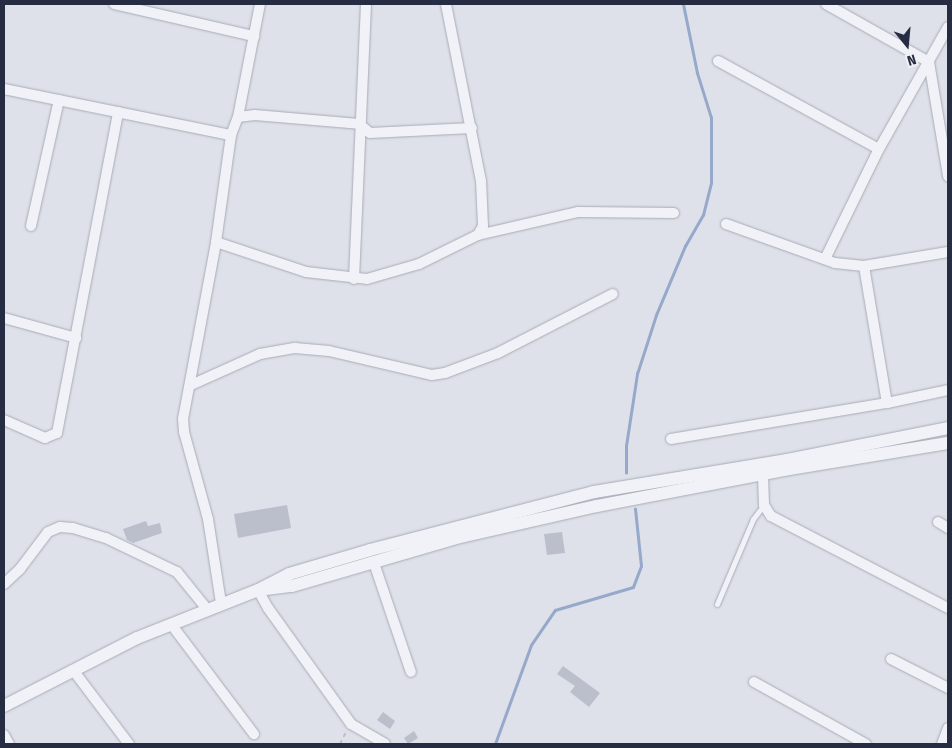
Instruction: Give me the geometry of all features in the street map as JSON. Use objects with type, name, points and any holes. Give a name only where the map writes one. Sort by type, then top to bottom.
[{"type":"street","points":[[114,4],[153,8],[254,36]]},
{"type":"street","points":[[221,603],[208,519],[184,432],[216,242],[231,135],[238,117],[260,4]]},
{"type":"street","points":[[354,279],[359,124],[366,4]]},
{"type":"street","points":[[446,4],[472,128],[483,207],[483,226],[478,235]]},
{"type":"street","points":[[826,4],[929,62]]},
{"type":"street","points":[[825,259],[879,149],[948,28]]},
{"type":"street","points":[[718,61],[879,149]]},
{"type":"street","points":[[929,62],[948,176]]},
{"type":"street","points":[[4,89],[231,135]]},
{"type":"street","points":[[31,226],[59,100]]},
{"type":"street","points":[[4,420],[45,438],[57,433],[118,112]]},
{"type":"street","points":[[238,117],[255,115],[359,124],[370,134],[472,128]]},
{"type":"street","points":[[216,242],[306,272],[367,279],[403,270],[478,235],[578,212],[674,213]]},
{"type":"street","points":[[726,224],[825,259],[864,266],[948,252]]},
{"type":"street","points":[[864,266],[887,403]]},
{"type":"street","points":[[191,385],[260,354],[295,348],[329,352],[432,375],[445,373],[498,353],[613,294]]},
{"type":"street","points":[[4,318],[76,338]]},
{"type":"street","points":[[670,439],[887,403],[948,390]]},
{"type":"street","points":[[4,706],[73,670],[170,624],[258,590],[289,574],[370,550],[594,492],[787,460],[948,428]]},
{"type":"street","points":[[258,590],[292,586],[460,537],[597,506],[948,443]]},
{"type":"street","points":[[763,476],[764,505],[771,516],[778,521],[948,608]]},
{"type":"street","points":[[938,522],[948,528]]},
{"type":"street","points":[[4,584],[20,569],[48,532],[60,527],[73,528],[106,538],[176,572],[207,609]]},
{"type":"street","points":[[374,563],[411,672]]},
{"type":"street","points":[[258,590],[268,608],[351,724],[385,744]]},
{"type":"street","points":[[170,624],[254,734]]},
{"type":"street","points":[[890,659],[948,688]]},
{"type":"street","points":[[73,670],[129,744]]},
{"type":"street","points":[[754,682],[866,744]]},
{"type":"street","points":[[942,744],[948,728]]},
{"type":"street","points":[[4,735],[9,744]]},
{"type":"lane","points":[[717,604],[753,519],[764,505]]},
{"type":"path","points":[[340,744],[351,724]]},
{"type":"building","points":[[287,505],[291,528],[238,538],[234,514]]},
{"type":"building","points":[[146,521],[148,526],[160,523],[162,533],[133,543],[127,540],[123,529]]},
{"type":"building","points":[[562,532],[565,553],[547,555],[544,534]]},
{"type":"building","points":[[563,666],[600,693],[589,707],[570,692],[575,686],[557,674]]},
{"type":"building","points":[[383,712],[395,721],[390,729],[377,720]]},
{"type":"building","points":[[414,731],[418,738],[408,744],[404,738]]},
{"type":"waterway","points":[[626,473],[626,446],[637,374],[656,315],[685,246],[703,215],[711,183],[711,118],[697,73],[683,4]]},
{"type":"waterway","points":[[495,744],[531,645],[555,610],[633,587],[641,566],[635,509]]}]
